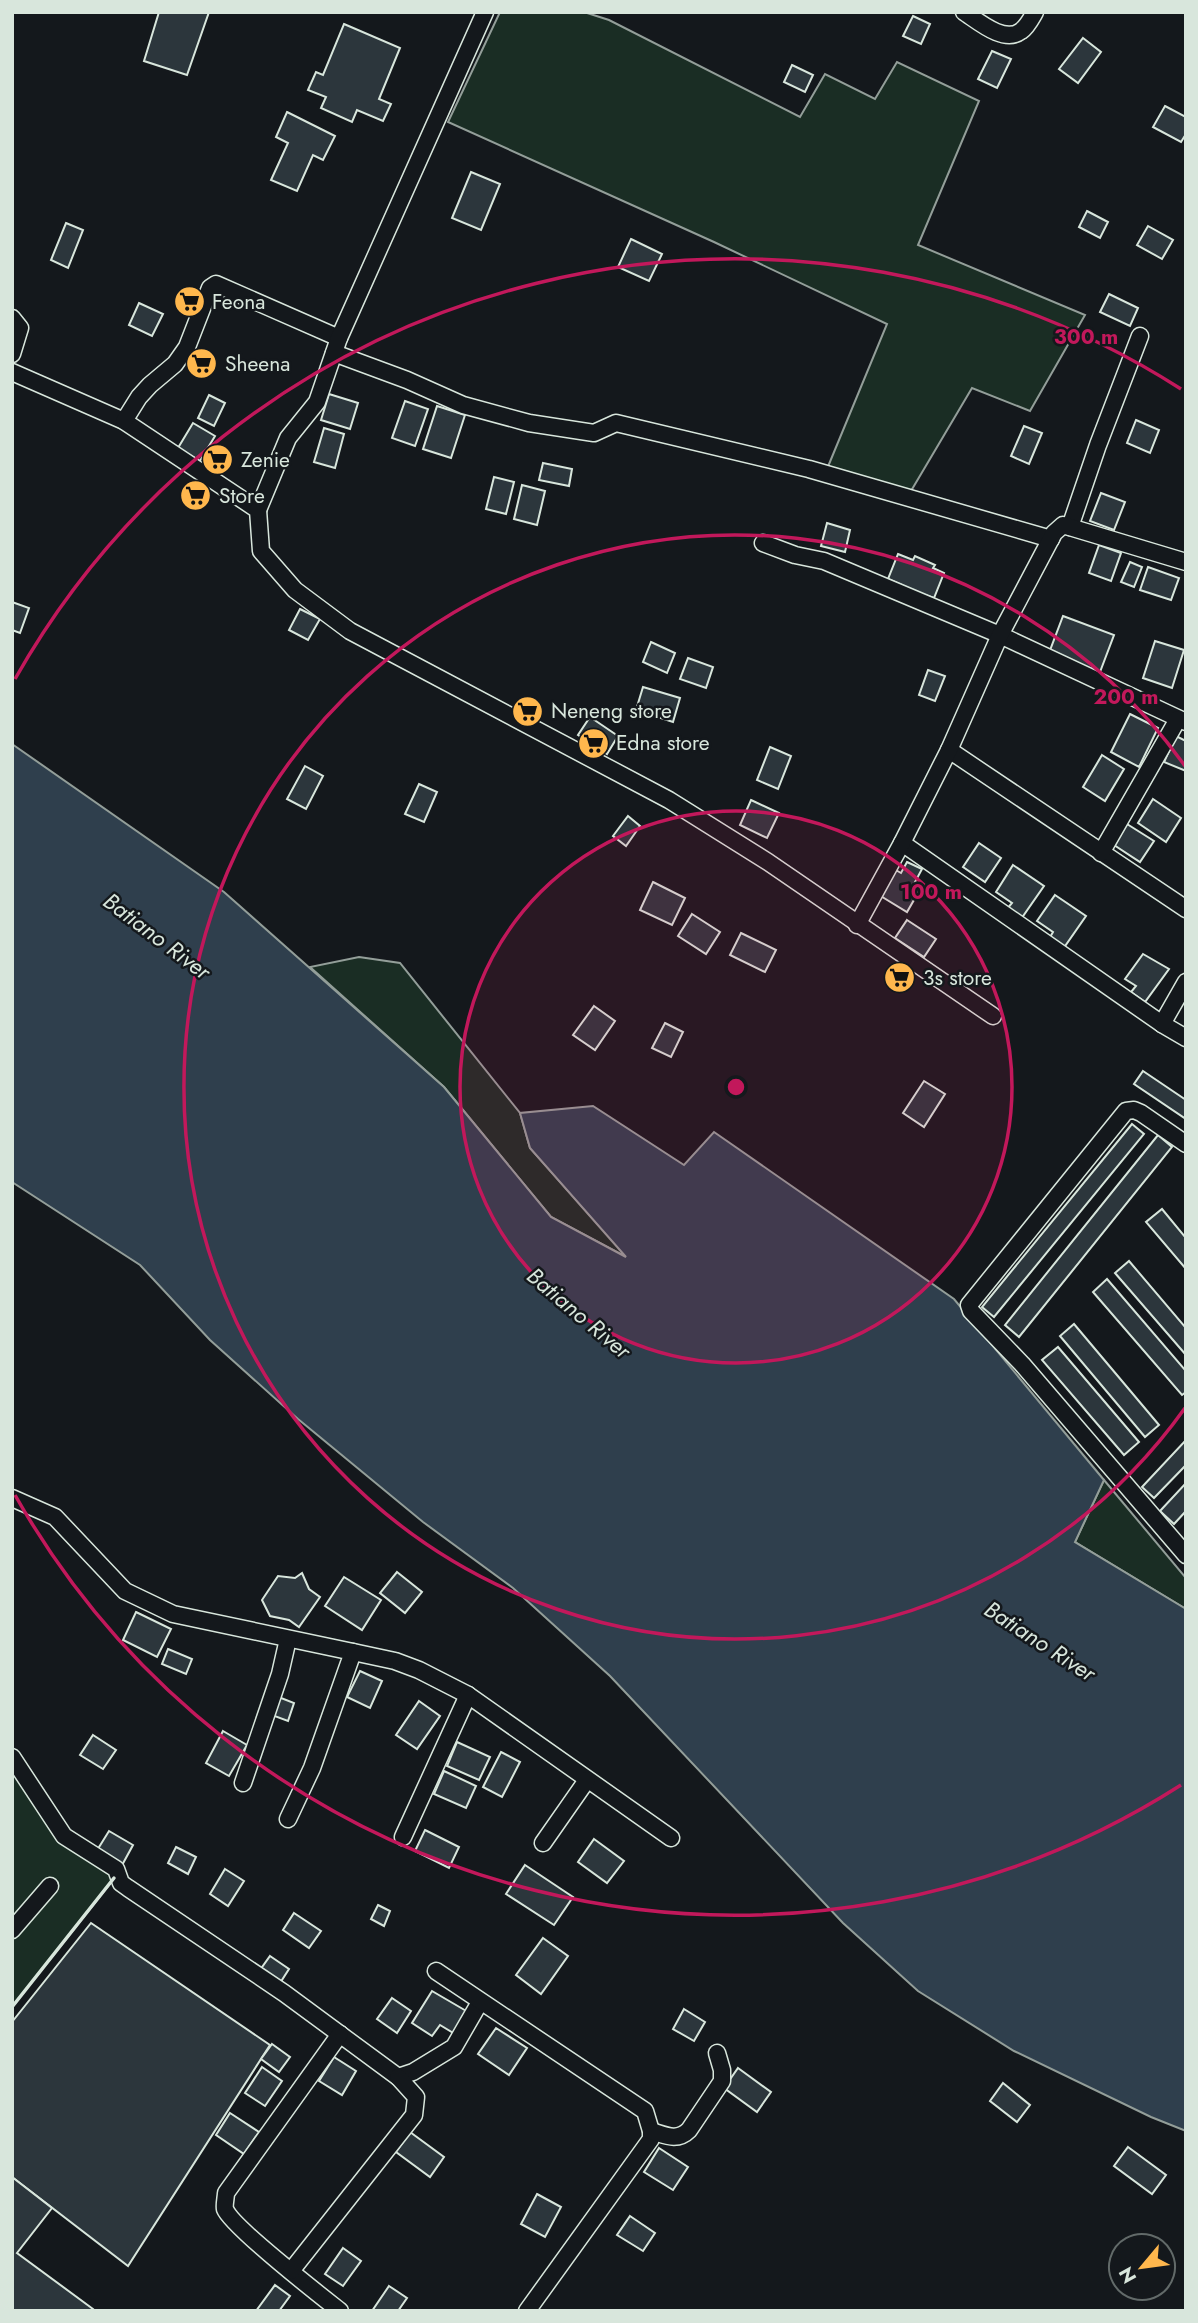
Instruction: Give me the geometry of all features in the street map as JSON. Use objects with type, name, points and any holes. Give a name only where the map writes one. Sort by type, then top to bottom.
[{"type":"street","points":[[485,12],[337,345],[317,402],[288,438],[258,510],[261,551],[295,590],[350,631],[669,800],[768,862],[993,1016]]},
{"type":"street","points":[[964,12],[1000,34],[1015,35],[1024,30],[1035,12]]},
{"type":"street","points":[[124,421],[139,397],[175,364],[187,347],[210,288],[216,284],[407,380],[463,405],[503,416],[594,433],[615,423],[809,469],[1051,539]]},
{"type":"street","points":[[12,318],[20,328],[12,354]]},
{"type":"street","points":[[1070,527],[1140,336]]},
{"type":"street","points":[[12,372],[124,421],[258,510]]},
{"type":"street","points":[[857,925],[949,750],[1000,635],[1051,539],[1063,525],[1186,562]]},
{"type":"street","points":[[763,543],[795,555],[824,561],[1000,635],[1182,721],[1101,853]]},
{"type":"street","points":[[949,750],[1186,909]]},
{"type":"street","points":[[902,843],[1161,1024],[1186,1038]]},
{"type":"street","points":[[1161,1024],[1186,982]]},
{"type":"street","points":[[1186,1144],[1141,1113],[1126,1111],[970,1305],[971,1311],[1022,1364],[1186,1555]]},
{"type":"street","points":[[12,1498],[55,1517],[125,1591],[173,1614],[395,1661],[468,1695],[671,1838]]},
{"type":"street","points":[[243,1783],[280,1674],[288,1639]]},
{"type":"street","points":[[289,1819],[312,1768],[353,1652]]},
{"type":"street","points":[[403,1837],[468,1695]]},
{"type":"street","points":[[12,1757],[64,1836],[117,1869],[121,1883],[340,2034],[398,2077],[415,2096],[414,2115],[291,2272]]},
{"type":"street","points":[[543,1843],[587,1780]]},
{"type":"street","points":[[13,1929],[50,1886]]},
{"type":"street","points":[[436,1971],[645,2111],[651,2131],[651,2139],[527,2311]]},
{"type":"street","points":[[398,2077],[414,2072],[454,2048],[480,2002]]},
{"type":"street","points":[[340,2034],[226,2193],[225,2210],[291,2272],[340,2311]]},
{"type":"street","points":[[651,2131],[676,2138],[689,2130],[722,2081],[717,2053]]},
{"type":"green space","points":[[500,12],[584,12],[609,20],[800,117],[825,74],[875,99],[897,62],[979,101],[918,245],[1085,315],[1030,411],[972,388],[908,496],[827,469],[887,324],[714,242],[448,122]]},
{"type":"green space","points":[[359,957],[400,963],[520,1113],[530,1148],[628,1258],[551,1217],[444,1087],[310,967]]},
{"type":"green space","points":[[1104,1480],[1186,1578],[1186,1609],[1075,1542]]},
{"type":"green space","points":[[12,1763],[59,1838],[117,1875],[12,2007]]},
{"type":"water","name":"Batiano River","points":[[12,744],[224,892],[444,1087],[551,1217],[626,1257],[530,1148],[520,1113],[593,1106],[684,1165],[714,1132],[954,1299],[1104,1480],[1075,1542],[1186,1609],[1186,2131],[1014,2051],[918,1991],[843,1923],[610,1676],[513,1588],[423,1522],[298,1419],[210,1340],[140,1265],[12,1182]]},
{"type":"building","points":[[159,12],[209,12],[187,75],[144,61]]},
{"type":"building","points":[[913,16],[930,24],[921,44],[903,36]]},
{"type":"building","points":[[344,24],[400,48],[379,99],[391,104],[383,121],[357,110],[352,122],[321,108],[326,97],[308,90],[316,72],[323,75]]},
{"type":"building","points":[[1083,38],[1101,52],[1078,83],[1059,69]]},
{"type":"building","points":[[992,51],[1011,59],[997,88],[978,79]]},
{"type":"building","points":[[792,65],[813,75],[805,92],[784,82]]},
{"type":"building","points":[[1165,106],[1186,117],[1186,134],[1181,142],[1153,127]]},
{"type":"building","points":[[287,112],[335,136],[323,160],[313,155],[297,191],[271,180],[288,143],[276,137]]},
{"type":"building","points":[[471,172],[500,184],[481,230],[452,218]]},
{"type":"building","points":[[1087,211],[1108,222],[1100,238],[1079,227]]},
{"type":"building","points":[[66,223],[83,230],[68,268],[51,260]]},
{"type":"building","points":[[1148,226],[1173,240],[1162,259],[1137,245]]},
{"type":"building","points":[[631,239],[662,254],[649,281],[618,267]]},
{"type":"building","points":[[1109,294],[1138,308],[1130,326],[1100,312]]},
{"type":"building","points":[[139,303],[163,314],[152,336],[129,325]]},
{"type":"building","points":[[329,394],[358,403],[350,429],[321,420]]},
{"type":"building","points":[[209,395],[225,403],[214,426],[198,418]]},
{"type":"building","points":[[405,401],[428,409],[415,446],[392,438]]},
{"type":"building","points":[[437,406],[465,415],[451,458],[423,449]]},
{"type":"building","points":[[1136,420],[1159,430],[1150,453],[1127,443]]},
{"type":"building","points":[[193,423],[215,436],[200,461],[178,448]]},
{"type":"building","points":[[1024,426],[1042,433],[1029,464],[1011,456]]},
{"type":"building","points":[[324,428],[344,434],[335,468],[314,462]]},
{"type":"building","points":[[543,463],[572,469],[569,486],[539,480]]},
{"type":"building","points":[[494,477],[514,482],[506,514],[486,509]]},
{"type":"building","points":[[522,485],[545,491],[537,525],[514,519]]},
{"type":"building","points":[[1101,493],[1125,502],[1114,530],[1090,521]]},
{"type":"building","points":[[827,523],[850,530],[845,552],[821,546]]},
{"type":"building","points":[[1099,545],[1121,553],[1111,581],[1089,573]]},
{"type":"building","points":[[898,554],[913,560],[915,556],[935,565],[933,568],[944,573],[934,598],[922,594],[920,599],[900,590],[902,585],[888,579]]},
{"type":"building","points":[[1130,562],[1142,567],[1134,587],[1121,582]]},
{"type":"building","points":[[1148,567],[1179,578],[1171,600],[1140,590]]},
{"type":"building","points":[[12,602],[29,608],[20,633],[12,630]]},
{"type":"building","points":[[300,609],[320,619],[308,640],[289,630]]},
{"type":"building","points":[[1063,616],[1114,635],[1100,672],[1049,653]]},
{"type":"building","points":[[1155,641],[1184,650],[1172,688],[1143,678]]},
{"type":"building","points":[[651,642],[675,653],[667,673],[643,662]]},
{"type":"building","points":[[688,658],[713,667],[706,688],[680,679]]},
{"type":"building","points":[[928,670],[945,676],[935,701],[919,695]]},
{"type":"building","points":[[643,687],[680,698],[673,722],[636,710]]},
{"type":"building","points":[[1130,714],[1158,728],[1139,767],[1111,752]]},
{"type":"building","points":[[590,717],[618,736],[607,754],[578,735]]},
{"type":"building","points":[[1176,736],[1186,741],[1186,771],[1164,762]]},
{"type":"building","points":[[770,747],[791,756],[778,789],[757,780]]},
{"type":"building","points":[[1102,755],[1124,769],[1105,801],[1083,787]]},
{"type":"building","points":[[305,766],[323,776],[306,809],[287,799]]},
{"type":"building","points":[[419,784],[437,792],[424,822],[405,814]]},
{"type":"building","points":[[1153,799],[1181,818],[1166,842],[1138,823]]},
{"type":"building","points":[[751,800],[779,813],[767,838],[740,825]]},
{"type":"building","points":[[628,816],[640,826],[626,846],[613,836]]},
{"type":"building","points":[[1127,824],[1154,841],[1140,862],[1114,845]]},
{"type":"building","points":[[979,843],[1001,858],[985,882],[963,867]]},
{"type":"building","points":[[907,862],[922,869],[915,882],[922,886],[907,912],[879,895],[894,869],[901,873]]},
{"type":"building","points":[[1013,865],[1044,886],[1021,919],[1007,909],[1012,903],[996,892]]},
{"type":"building","points":[[653,882],[685,898],[672,925],[640,910]]},
{"type":"building","points":[[1055,895],[1086,916],[1063,949],[1049,939],[1053,932],[1037,921]]},
{"type":"building","points":[[692,914],[720,932],[706,954],[678,936]]},
{"type":"building","points":[[907,920],[936,939],[924,957],[895,938]]},
{"type":"building","points":[[741,933],[776,950],[765,972],[730,955]]},
{"type":"building","points":[[1143,954],[1169,969],[1145,1002],[1131,992],[1136,986],[1125,979]]},
{"type":"building","points":[[594,1006],[615,1021],[595,1050],[573,1035]]},
{"type":"building","points":[[665,1023],[683,1032],[671,1057],[652,1048]]},
{"type":"building","points":[[1143,1071],[1186,1100],[1186,1119],[1134,1084]]},
{"type":"building","points":[[924,1081],[945,1094],[924,1127],[903,1113]]},
{"type":"building","points":[[1132,1124],[1144,1134],[994,1317],[982,1307]]},
{"type":"building","points":[[1158,1135],[1172,1147],[1019,1337],[1005,1325]]},
{"type":"building","points":[[1162,1209],[1186,1238],[1186,1269],[1146,1222]]},
{"type":"building","points":[[1129,1261],[1186,1328],[1186,1355],[1115,1273]]},
{"type":"building","points":[[1107,1279],[1186,1371],[1186,1392],[1182,1395],[1093,1292]]},
{"type":"building","points":[[1074,1324],[1159,1425],[1145,1437],[1060,1336]]},
{"type":"building","points":[[1058,1347],[1139,1442],[1124,1455],[1042,1360]]},
{"type":"building","points":[[1186,1440],[1186,1465],[1154,1498],[1142,1487]]},
{"type":"building","points":[[1186,1483],[1186,1511],[1174,1524],[1160,1511]]},
{"type":"building","points":[[397,1572],[422,1592],[405,1613],[380,1593]]},
{"type":"building","points":[[302,1573],[309,1589],[320,1597],[299,1627],[289,1620],[270,1616],[262,1600],[278,1576],[295,1578]]},
{"type":"building","points":[[344,1577],[381,1600],[362,1630],[325,1606]]},
{"type":"building","points":[[136,1612],[171,1629],[157,1657],[123,1640]]},
{"type":"building","points":[[168,1649],[192,1659],[186,1674],[162,1664]]},
{"type":"building","points":[[360,1671],[382,1681],[370,1708],[347,1697]]},
{"type":"building","points":[[276,1696],[294,1703],[288,1721],[269,1714]]},
{"type":"building","points":[[419,1701],[440,1716],[417,1749],[396,1735]]},
{"type":"building","points":[[223,1731],[247,1745],[229,1776],[206,1763]]},
{"type":"building","points":[[93,1735],[116,1750],[103,1769],[80,1755]]},
{"type":"building","points":[[457,1742],[490,1757],[479,1780],[447,1766]]},
{"type":"building","points":[[501,1752],[520,1762],[502,1797],[483,1787]]},
{"type":"building","points":[[444,1771],[476,1786],[466,1808],[434,1794]]},
{"type":"building","points":[[425,1830],[459,1847],[449,1868],[415,1851]]},
{"type":"building","points":[[109,1831],[133,1845],[121,1867],[96,1852]]},
{"type":"building","points":[[594,1839],[624,1861],[607,1883],[578,1862]]},
{"type":"building","points":[[176,1847],[196,1857],[188,1874],[168,1863]]},
{"type":"building","points":[[525,1865],[573,1897],[554,1925],[506,1894]]},
{"type":"building","points":[[225,1869],[244,1881],[228,1906],[210,1894]]},
{"type":"building","points":[[378,1905],[390,1911],[384,1926],[371,1919]]},
{"type":"building","points":[[294,1913],[321,1931],[309,1948],[283,1930]]},
{"type":"building","points":[[91,1923],[270,2045],[128,2266],[12,2177],[12,2022]]},
{"type":"building","points":[[543,1938],[568,1956],[541,1994],[516,1975]]},
{"type":"building","points":[[270,1956],[289,1969],[280,1983],[260,1970]]},
{"type":"building","points":[[432,1991],[468,2012],[455,2034],[440,2025],[432,2036],[412,2023]]},
{"type":"building","points":[[392,1998],[411,2011],[397,2033],[377,2019]]},
{"type":"building","points":[[684,2009],[705,2022],[694,2041],[673,2029]]},
{"type":"building","points":[[496,2028],[527,2048],[509,2075],[478,2054]]},
{"type":"building","points":[[272,2044],[290,2057],[279,2072],[261,2059]]},
{"type":"building","points":[[334,2057],[356,2071],[342,2095],[319,2081]]},
{"type":"building","points":[[262,2067],[282,2081],[265,2106],[245,2093]]},
{"type":"building","points":[[738,2068],[771,2092],[757,2112],[724,2088]]},
{"type":"building","points":[[1003,2083],[1030,2105],[1017,2122],[990,2101]]},
{"type":"building","points":[[230,2113],[259,2132],[244,2154],[216,2135]]},
{"type":"building","points":[[410,2132],[444,2157],[430,2177],[396,2152]]},
{"type":"building","points":[[1128,2147],[1166,2175],[1152,2194],[1114,2166]]},
{"type":"building","points":[[659,2148],[688,2167],[673,2190],[644,2172]]},
{"type":"building","points":[[12,2177],[52,2208],[17,2253],[93,2309],[92,2311],[12,2311]]},
{"type":"building","points":[[537,2194],[561,2207],[545,2237],[521,2224]]},
{"type":"building","points":[[630,2216],[655,2233],[643,2251],[617,2235]]},
{"type":"building","points":[[343,2248],[361,2261],[343,2286],[325,2274]]},
{"type":"building","points":[[275,2285],[290,2296],[279,2311],[256,2311]]},
{"type":"building","points":[[389,2286],[407,2298],[398,2311],[372,2311]]},
{"type":"wall","points":[[12,2007],[114,1878]]},
{"type":"place","name":"Feona","points":[[189,302]]},
{"type":"place","name":"Sheena","points":[[202,364]]},
{"type":"place","name":"Zenie","points":[[218,460]]},
{"type":"place","name":"Store","points":[[196,496]]},
{"type":"place","name":"Neneng store","points":[[528,711]]},
{"type":"place","name":"Edna store","points":[[593,743]]},
{"type":"place","name":"3s store","points":[[900,978]]}]
